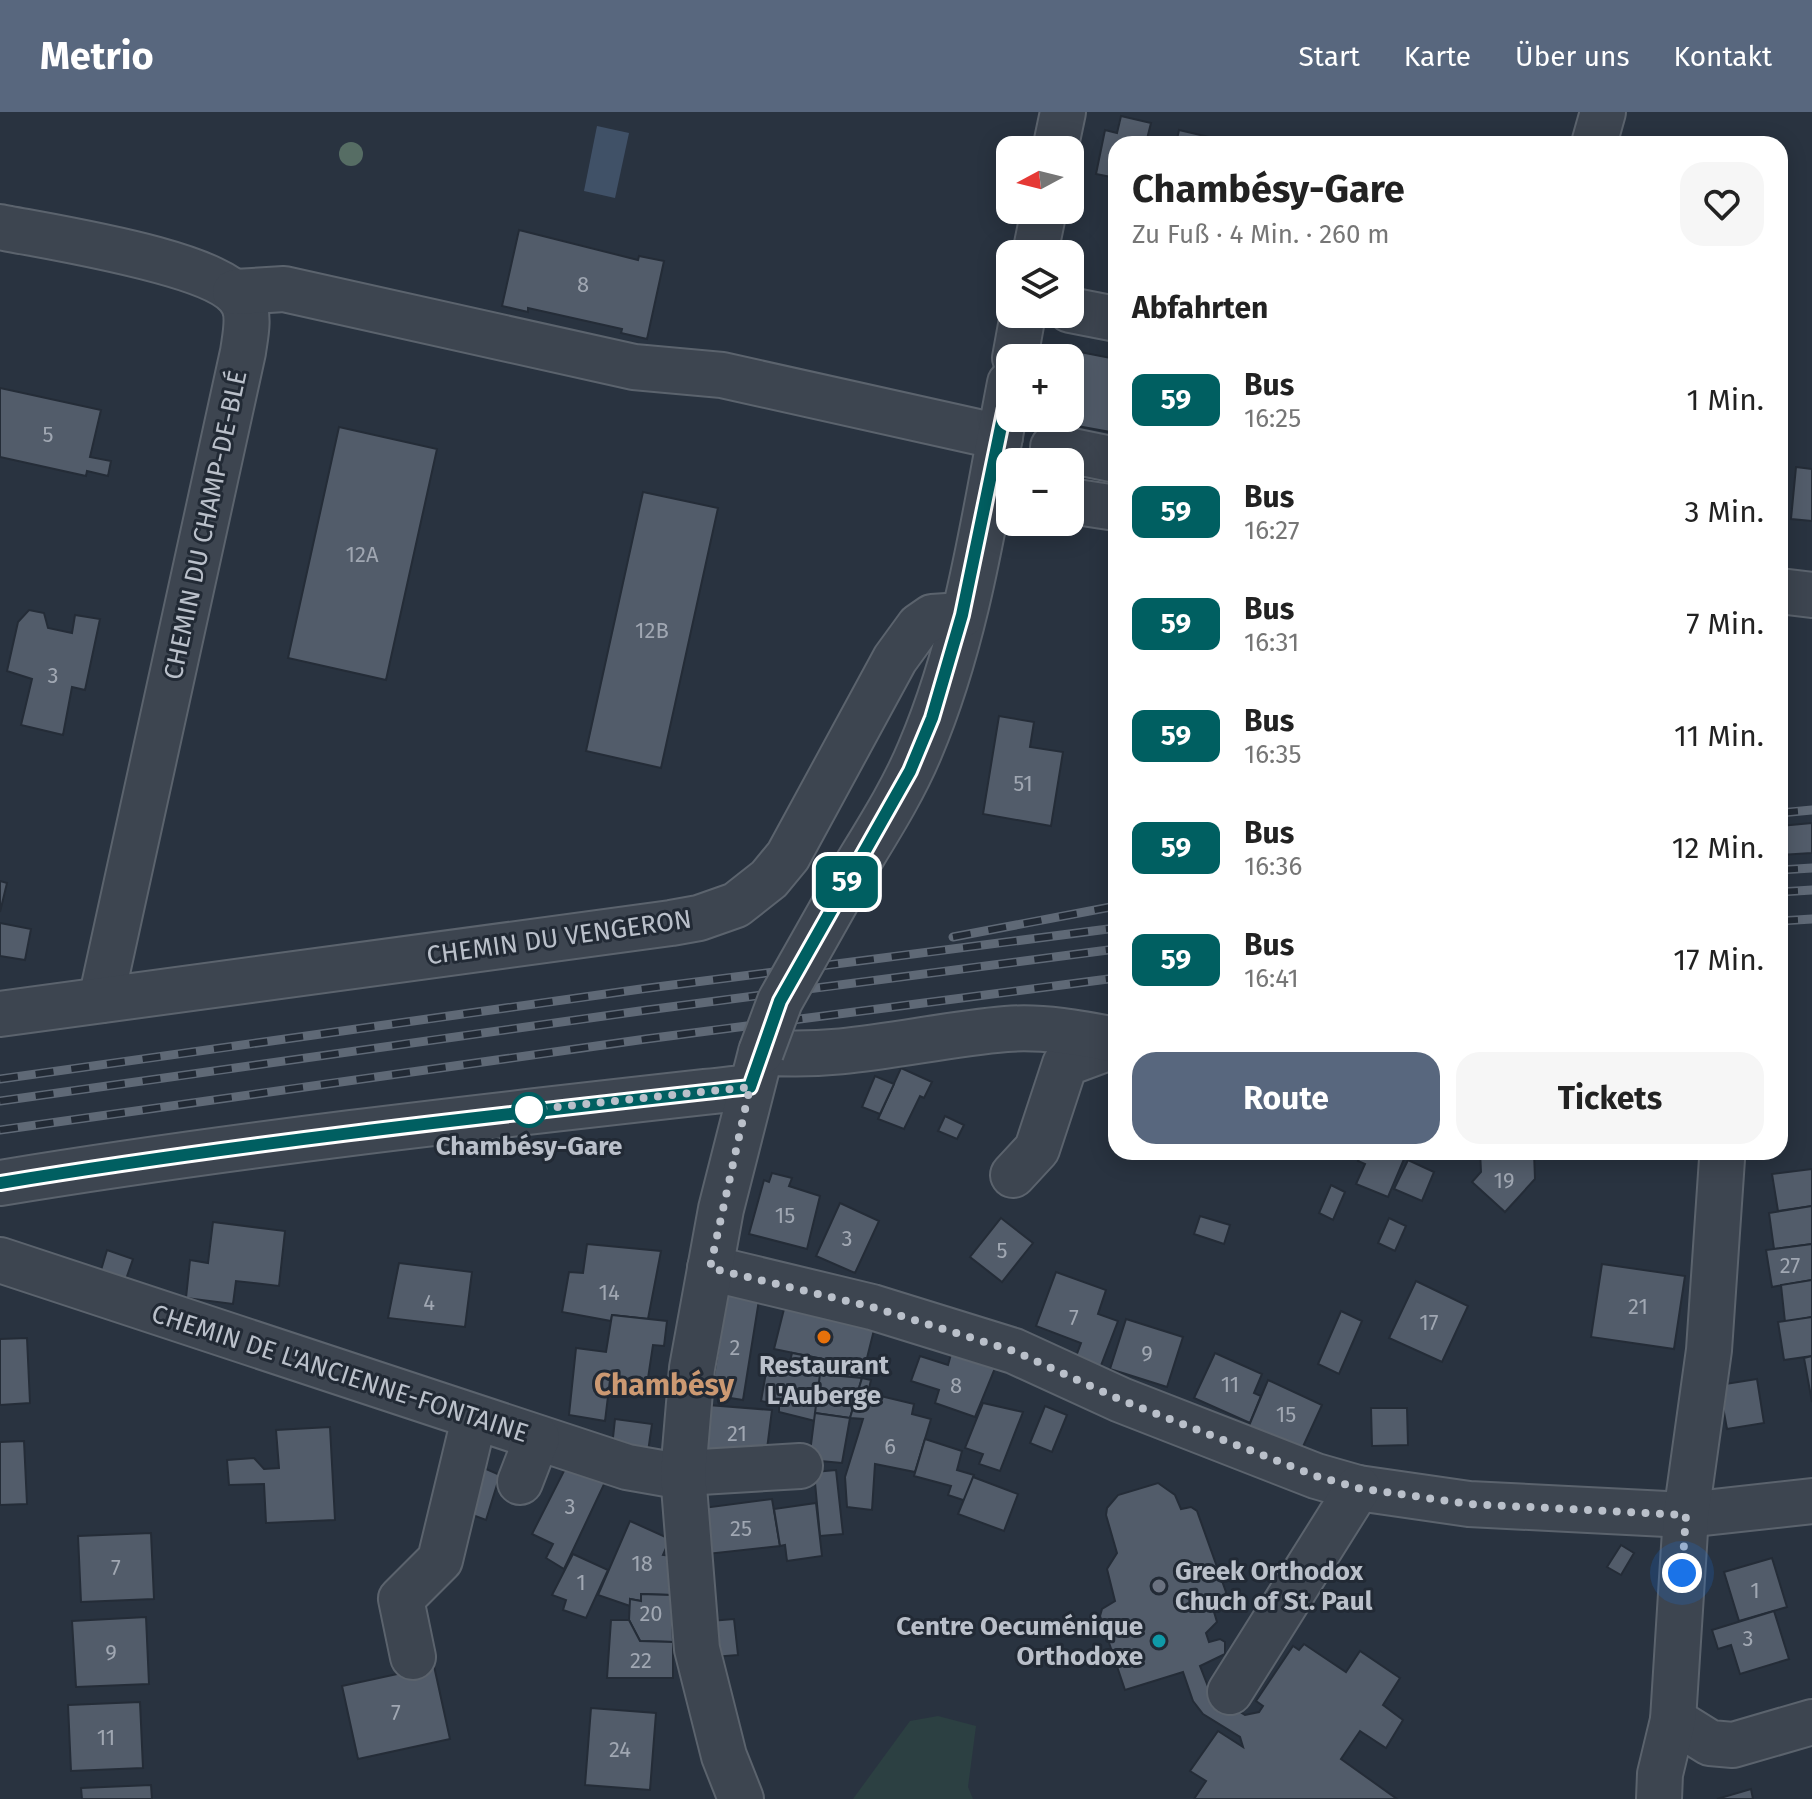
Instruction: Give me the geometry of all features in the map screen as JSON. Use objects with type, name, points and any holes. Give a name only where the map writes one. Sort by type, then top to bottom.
[{"type":"street","points":[[1058,136],[1063,112]]},
{"type":"street","points":[[1596,136],[1603,112]]},
{"type":"street","points":[[0,227],[181,266],[235,292],[284,289],[634,367],[722,375],[1000,437]]},
{"type":"street","name":"CHEMIN DU CHAMP-DE-BLÉ","points":[[101,1000],[243,352],[247,321],[244,305],[235,292]]},
{"type":"street","points":[[1084,313],[1108,317]]},
{"type":"street","points":[[1000,448],[1001,432]]},
{"type":"street","points":[[1053,447],[1108,458]]},
{"type":"street","points":[[741,1799],[724,1756],[697,1649],[683,1474],[692,1368],[710,1268],[756,1069],[780,1001],[920,750],[947,675],[996,501]]},
{"type":"street","points":[[1084,503],[1108,507]]},
{"type":"street","points":[[1788,592],[1812,595]]},
{"type":"street","name":"CHEMIN DU VENGERON","points":[[0,1014],[671,923],[736,905],[769,879],[788,856],[895,659],[919,626],[932,617],[962,615]]},
{"type":"street","points":[[0,1183],[160,1157],[470,1116],[756,1069],[820,1055],[1006,1029],[1083,1033],[1108,1041]]},
{"type":"street","points":[[1013,1175],[1037,1149],[1065,1064],[1108,1046]]},
{"type":"street","points":[[1659,1799],[1660,1774],[1673,1720],[1686,1515],[1709,1350],[1722,1160]]},
{"type":"street","name":"CHEMIN DE L'ANCIENNE-FONTAINE","points":[[0,1260],[627,1467],[683,1474],[800,1466]]},
{"type":"street","points":[[710,1268],[872,1307],[1014,1351],[1121,1400],[1316,1476],[1358,1488],[1469,1504],[1686,1515],[1812,1501]]},
{"type":"street","points":[[413,1657],[401,1599],[440,1560],[474,1419]]},
{"type":"street","points":[[520,1482],[537,1438]]},
{"type":"street","points":[[1230,1692],[1358,1488]]},
{"type":"street","points":[[1673,1720],[1710,1743],[1733,1745],[1812,1722]]},
{"type":"green space","points":[[938,1716],[976,1726],[968,1787],[973,1799],[853,1799],[910,1721]]},
{"type":"water","points":[[597,126],[629,133],[615,198],[584,191]]},
{"type":"building","points":[[1121,116],[1151,123],[1148,136],[1108,136],[1108,176],[1096,174],[1105,130],[1117,133]]},
{"type":"building","points":[[1179,130],[1205,136],[1178,136]]},
{"type":"building","points":[[519,230],[638,260],[639,256],[664,261],[647,339],[621,333],[622,329],[528,308],[528,312],[502,306]]},
{"type":"building","points":[[1084,353],[1108,357],[1108,432],[1084,427]]},
{"type":"building","points":[[0,388],[101,410],[90,457],[111,461],[108,476],[87,471],[86,476],[0,457]]},
{"type":"building","points":[[339,427],[437,449],[386,680],[288,658]]},
{"type":"building","points":[[1796,467],[1812,469],[1812,521],[1791,519]]},
{"type":"building","points":[[643,492],[718,508],[661,768],[586,751]]},
{"type":"building","points":[[29,610],[44,613],[48,628],[72,633],[75,615],[100,619],[85,690],[72,687],[63,735],[21,725],[32,679],[7,671],[18,622]]},
{"type":"building","points":[[999,716],[1034,722],[1030,747],[1063,752],[1051,826],[983,814]]},
{"type":"building","points":[[1812,823],[1812,853],[1788,854],[1788,825]]},
{"type":"building","points":[[0,881],[7,883],[0,912]]},
{"type":"building","points":[[0,923],[31,929],[25,960],[0,956]]},
{"type":"building","points":[[901,1068],[932,1082],[924,1098],[920,1096],[904,1129],[878,1119]]},
{"type":"building","points":[[875,1076],[894,1084],[880,1114],[862,1107]]},
{"type":"building","points":[[945,1116],[964,1125],[957,1139],[938,1131]]},
{"type":"building","points":[[1404,1160],[1388,1197],[1356,1184],[1365,1164],[1358,1161]]},
{"type":"building","points":[[1408,1160],[1434,1172],[1422,1201],[1394,1189]]},
{"type":"building","points":[[1480,1160],[1534,1160],[1535,1179],[1505,1212],[1472,1182],[1481,1172]]},
{"type":"building","points":[[1812,1169],[1812,1206],[1778,1211],[1772,1174]]},
{"type":"building","points":[[772,1173],[792,1178],[789,1186],[820,1196],[807,1249],[749,1234],[764,1180],[769,1182]]},
{"type":"building","points":[[1331,1185],[1345,1192],[1333,1220],[1319,1213]]},
{"type":"building","points":[[840,1203],[879,1221],[855,1273],[816,1256]]},
{"type":"building","points":[[1812,1206],[1812,1244],[1774,1249],[1769,1213]]},
{"type":"building","points":[[1200,1216],[1230,1225],[1224,1244],[1194,1234]]},
{"type":"building","points":[[1001,1218],[1033,1243],[1002,1282],[970,1257]]},
{"type":"building","points":[[1389,1218],[1406,1226],[1395,1251],[1378,1243]]},
{"type":"building","points":[[213,1222],[285,1231],[279,1286],[236,1281],[233,1304],[186,1298],[190,1260],[208,1263]]},
{"type":"building","points":[[587,1244],[661,1251],[648,1319],[612,1315],[611,1321],[562,1312],[569,1272],[583,1273]]},
{"type":"building","points":[[1812,1244],[1812,1280],[1772,1287],[1766,1250]]},
{"type":"building","points":[[107,1250],[133,1259],[124,1285],[99,1277]]},
{"type":"building","points":[[399,1263],[472,1272],[465,1327],[388,1318]]},
{"type":"building","points":[[1602,1264],[1685,1276],[1674,1349],[1591,1337]]},
{"type":"building","points":[[1056,1272],[1106,1290],[1098,1314],[1118,1321],[1100,1368],[1075,1359],[1081,1343],[1036,1326]]},
{"type":"building","points":[[1812,1280],[1812,1317],[1785,1322],[1781,1285]]},
{"type":"building","points":[[1416,1281],[1468,1306],[1442,1362],[1389,1338]]},
{"type":"building","points":[[727,1294],[759,1300],[743,1400],[711,1395]]},
{"type":"building","name":"Restaurant L'Auberge","points":[[785,1305],[875,1326],[862,1378],[820,1374],[823,1359],[774,1349]]},
{"type":"building","points":[[1341,1311],[1362,1321],[1339,1374],[1318,1364]]},
{"type":"building","points":[[612,1315],[667,1321],[664,1346],[653,1345],[647,1385],[610,1380],[605,1421],[569,1415],[576,1348],[606,1352]]},
{"type":"building","points":[[1812,1317],[1812,1356],[1784,1360],[1778,1322]]},
{"type":"building","points":[[1126,1319],[1183,1337],[1167,1387],[1110,1369]]},
{"type":"building","points":[[27,1338],[30,1403],[0,1405],[0,1339]]},
{"type":"building","points":[[953,1347],[998,1361],[975,1417],[935,1403],[939,1390],[911,1381],[920,1356],[948,1365]]},
{"type":"building","points":[[792,1353],[823,1359],[815,1421],[779,1412],[779,1404],[761,1401],[768,1361],[789,1365]]},
{"type":"building","points":[[1215,1353],[1262,1374],[1254,1393],[1261,1396],[1250,1423],[1194,1398]]},
{"type":"building","points":[[1812,1356],[1812,1402],[1804,1358]]},
{"type":"building","points":[[820,1374],[862,1378],[850,1418],[815,1413]]},
{"type":"building","points":[[862,1378],[871,1380],[868,1393],[914,1404],[912,1414],[931,1419],[915,1472],[875,1464],[872,1510],[847,1507],[845,1477],[863,1419],[850,1418]]},
{"type":"building","points":[[1757,1379],[1764,1423],[1727,1429],[1719,1385]]},
{"type":"building","points":[[1268,1380],[1322,1405],[1301,1451],[1248,1428]]},
{"type":"building","points":[[983,1403],[1023,1412],[1000,1471],[979,1464],[983,1454],[965,1448]]},
{"type":"building","points":[[708,1405],[772,1410],[766,1457],[701,1460]]},
{"type":"building","points":[[1045,1406],[1067,1415],[1052,1452],[1030,1443]]},
{"type":"building","points":[[1371,1408],[1407,1408],[1408,1445],[1372,1446]]},
{"type":"building","points":[[815,1413],[850,1418],[842,1463],[809,1460]]},
{"type":"building","points":[[615,1419],[652,1424],[648,1452],[612,1447]]},
{"type":"building","points":[[330,1427],[335,1520],[266,1523],[264,1484],[229,1485],[227,1460],[254,1458],[264,1469],[279,1468],[276,1430]]},
{"type":"building","points":[[925,1439],[962,1451],[957,1470],[974,1475],[966,1501],[948,1495],[951,1486],[914,1476]]},
{"type":"building","points":[[24,1441],[27,1504],[0,1505],[0,1442]]},
{"type":"building","points":[[569,1461],[607,1478],[564,1569],[546,1558],[553,1544],[532,1534]]},
{"type":"building","points":[[477,1465],[500,1475],[486,1520],[467,1513]]},
{"type":"building","points":[[836,1470],[843,1534],[820,1536],[814,1472]]},
{"type":"building","points":[[973,1477],[1018,1494],[1004,1531],[958,1514]]},
{"type":"building","name":"Centre Oecuménique Orthodoxe","points":[[1158,1483],[1175,1495],[1181,1509],[1191,1507],[1197,1511],[1226,1592],[1221,1607],[1214,1612],[1217,1622],[1206,1633],[1209,1642],[1220,1639],[1225,1642],[1225,1654],[1200,1666],[1211,1694],[1245,1715],[1259,1712],[1263,1706],[1256,1701],[1293,1646],[1299,1650],[1304,1644],[1346,1672],[1360,1651],[1400,1678],[1383,1705],[1403,1720],[1386,1748],[1360,1731],[1341,1759],[1397,1799],[1194,1799],[1206,1781],[1190,1771],[1218,1731],[1243,1747],[1240,1737],[1203,1714],[1193,1701],[1183,1672],[1125,1690],[1100,1616],[1102,1609],[1115,1601],[1107,1569],[1117,1553],[1106,1515],[1107,1508],[1118,1495]]},
{"type":"building","points":[[772,1499],[780,1546],[707,1554],[703,1508]]},
{"type":"building","points":[[816,1503],[822,1556],[787,1561],[785,1545],[780,1546],[774,1509]]},
{"type":"building","points":[[630,1521],[670,1539],[663,1555],[673,1556],[671,1595],[641,1594],[641,1601],[630,1599],[630,1606],[598,1595]]},
{"type":"building","points":[[151,1533],[154,1599],[81,1602],[78,1536]]},
{"type":"building","points":[[1621,1545],[1634,1553],[1621,1575],[1607,1567]]},
{"type":"building","points":[[573,1554],[608,1570],[586,1618],[563,1610],[566,1600],[552,1595]]},
{"type":"building","points":[[1772,1558],[1787,1607],[1739,1621],[1724,1572]]},
{"type":"building","points":[[641,1594],[671,1595],[673,1642],[640,1641],[629,1620],[630,1599],[641,1601]]},
{"type":"building","points":[[1774,1611],[1789,1659],[1740,1674],[1731,1645],[1718,1649],[1712,1630]]},
{"type":"building","points":[[146,1617],[149,1684],[76,1687],[72,1621]]},
{"type":"building","points":[[734,1619],[738,1655],[713,1657],[710,1621]]},
{"type":"building","points":[[611,1620],[629,1620],[640,1641],[673,1642],[673,1678],[607,1678]]},
{"type":"building","points":[[434,1666],[450,1739],[358,1759],[342,1686]]},
{"type":"building","points":[[140,1702],[143,1768],[71,1771],[68,1705]]},
{"type":"building","points":[[591,1708],[656,1713],[650,1790],[585,1785]]},
{"type":"building","points":[[151,1785],[152,1799],[82,1799],[81,1788]]},
{"type":"building","points":[[1751,1789],[1753,1799],[1717,1799]]},
{"type":"railway","points":[[1788,812],[1812,810]]},
{"type":"railway","points":[[1788,870],[1812,868]]},
{"type":"railway","points":[[1788,892],[1812,890]]},
{"type":"railway","points":[[953,937],[1108,908]]},
{"type":"railway","points":[[1788,920],[1812,919]]},
{"type":"railway","points":[[0,1079],[641,989],[1108,929]]},
{"type":"railway","points":[[0,1101],[647,1010],[1108,950]]},
{"type":"railway","points":[[0,1130],[646,1039],[1108,979]]},
{"type":"bus line","name":"59","points":[[0,1183],[160,1157],[486,1114],[750,1087],[780,1001],[920,750],[947,675],[1001,432]]},
{"type":"place","name":"Chambésy-Gare","points":[[529,1110]]},
{"type":"place","name":"Restaurant L'Auberge","points":[[824,1337]]},
{"type":"place","name":"Greek Orthodox Chuch of St. Paul","points":[[1159,1586]]},
{"type":"place","name":"Centre Oecuménique Orthodoxe","points":[[1159,1641]]},
{"type":"district","name":"Chambésy","points":[[664,1385]]},
{"type":"route","points":[[529,1110],[750,1087],[710,1268],[872,1307],[1014,1351],[1121,1400],[1316,1476],[1358,1488],[1469,1504],[1686,1515],[1682,1573]]}]
